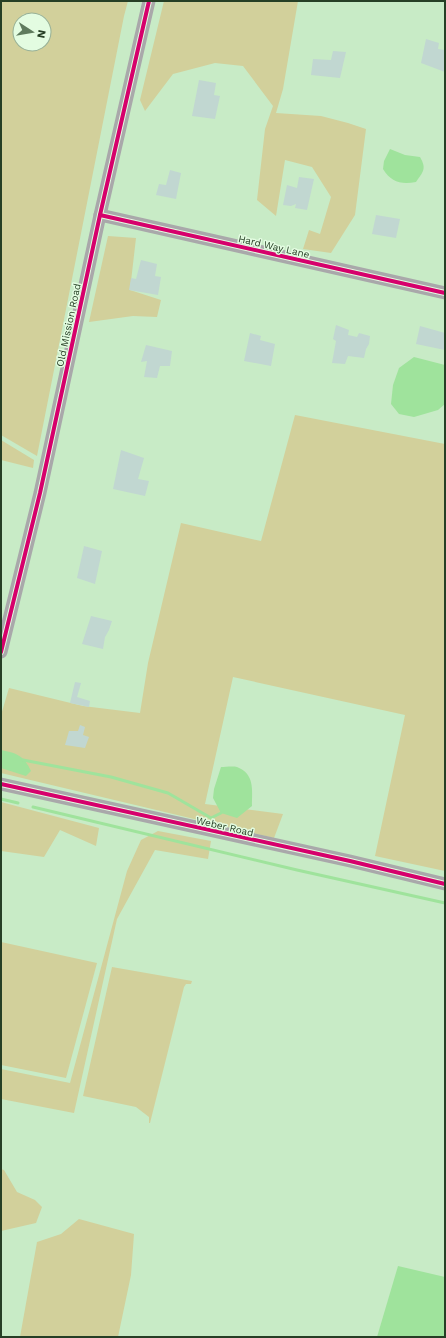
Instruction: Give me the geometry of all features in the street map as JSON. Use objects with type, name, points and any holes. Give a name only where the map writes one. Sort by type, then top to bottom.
[{"type":"street","name":"Old Mission Road","points":[[1,652],[40,493],[100,215],[149,1]]},
{"type":"street","name":"Hard Way Lane","points":[[100,215],[445,293]]},
{"type":"street","name":"Weber Road","points":[[1,784],[350,861],[445,884]]},
{"type":"shaded area","points":[[1,1],[128,1],[124,16],[37,456],[1,435]]},
{"type":"shaded area","points":[[164,1],[298,1],[283,89],[276,113],[321,116],[366,129],[355,215],[331,253],[303,249],[309,230],[320,234],[331,197],[312,167],[285,160],[276,216],[257,200],[265,129],[273,106],[243,66],[215,63],[173,74],[145,111],[140,100]]},
{"type":"shaded area","points":[[390,149],[405,155],[420,157],[424,168],[421,176],[416,182],[401,183],[389,177],[383,169],[384,161]]},
{"type":"shaded area","points":[[108,236],[136,238],[130,290],[161,300],[157,317],[133,316],[89,322]]},
{"type":"shaded area","points":[[414,357],[445,365],[445,404],[438,410],[414,417],[399,414],[391,404],[393,385],[399,368]]},
{"type":"shaded area","points":[[295,415],[445,444],[445,871],[375,856],[405,715],[233,677],[205,804],[283,814],[274,838],[1,773],[1,715],[9,688],[83,706],[140,713],[148,663],[181,523],[261,541]]},
{"type":"shaded area","points":[[1,440],[34,460],[33,468],[1,460]]},
{"type":"shaded area","points":[[1,750],[11,752],[19,756],[26,762],[31,771],[26,776],[1,768]]},
{"type":"shaded area","points":[[221,767],[237,767],[243,770],[250,778],[252,806],[237,818],[221,813],[213,798],[214,789]]},
{"type":"shaded area","points":[[1,802],[99,828],[96,846],[60,830],[44,857],[1,851]]},
{"type":"shaded area","points":[[158,831],[211,841],[208,859],[155,850],[117,919],[74,1113],[1,1099],[1,1069],[70,1083],[127,871],[141,840]]},
{"type":"shaded area","points":[[1,942],[97,963],[66,1078],[1,1065]]},
{"type":"shaded area","points":[[112,967],[192,981],[191,984],[186,984],[184,987],[150,1123],[149,1117],[136,1107],[83,1096]]},
{"type":"shaded area","points":[[1,1169],[4,1170],[17,1192],[35,1200],[42,1207],[36,1223],[1,1231]]},
{"type":"shaded area","points":[[79,1219],[134,1234],[131,1275],[118,1337],[20,1337],[37,1242],[61,1234]]},
{"type":"shaded area","points":[[398,1266],[445,1277],[445,1337],[377,1337]]},
{"type":"building","points":[[426,39],[439,43],[438,49],[445,50],[445,72],[421,63]]},
{"type":"building","points":[[333,51],[346,52],[340,78],[311,75],[313,59],[331,60]]},
{"type":"building","points":[[199,80],[216,83],[214,95],[220,96],[215,119],[192,116]]},
{"type":"building","points":[[170,170],[181,173],[176,199],[156,195],[159,184],[166,185]]},
{"type":"building","points":[[299,177],[314,179],[307,210],[295,208],[296,204],[291,206],[283,205],[287,185],[297,188]]},
{"type":"building","points":[[376,215],[400,219],[396,238],[372,234]]},
{"type":"building","points":[[141,260],[157,264],[155,276],[161,277],[158,295],[129,290],[131,278],[136,279]]},
{"type":"building","points":[[336,325],[349,330],[348,335],[357,337],[359,333],[370,336],[364,358],[348,356],[345,364],[332,363],[336,341],[333,339]]},
{"type":"building","points":[[420,326],[445,333],[445,350],[416,344]]},
{"type":"building","points":[[250,333],[261,336],[260,340],[275,344],[271,366],[244,361]]},
{"type":"building","points":[[146,345],[172,351],[170,366],[160,366],[157,378],[144,377],[147,361],[141,362]]},
{"type":"building","points":[[121,450],[144,458],[138,479],[149,481],[145,496],[113,489]]},
{"type":"building","points":[[84,546],[102,551],[95,584],[77,578]]},
{"type":"building","points":[[91,616],[112,621],[105,637],[103,649],[82,644]]},
{"type":"building","points":[[75,682],[81,683],[77,697],[90,701],[89,707],[70,703]]},
{"type":"building","points":[[80,725],[85,727],[83,735],[89,737],[85,748],[65,745],[69,731],[78,731]]},
{"type":"waterway","points":[[23,760],[111,777],[168,793],[211,818],[221,813]]},
{"type":"waterway","points":[[1,799],[18,803]]},
{"type":"waterway","points":[[33,807],[297,870],[445,903]]},
{"type":"cycle path","points":[[1,652],[40,493],[100,215],[149,1]]},
{"type":"cycle path","points":[[100,215],[445,293]]},
{"type":"cycle path","points":[[1,784],[350,861],[445,884]]}]
